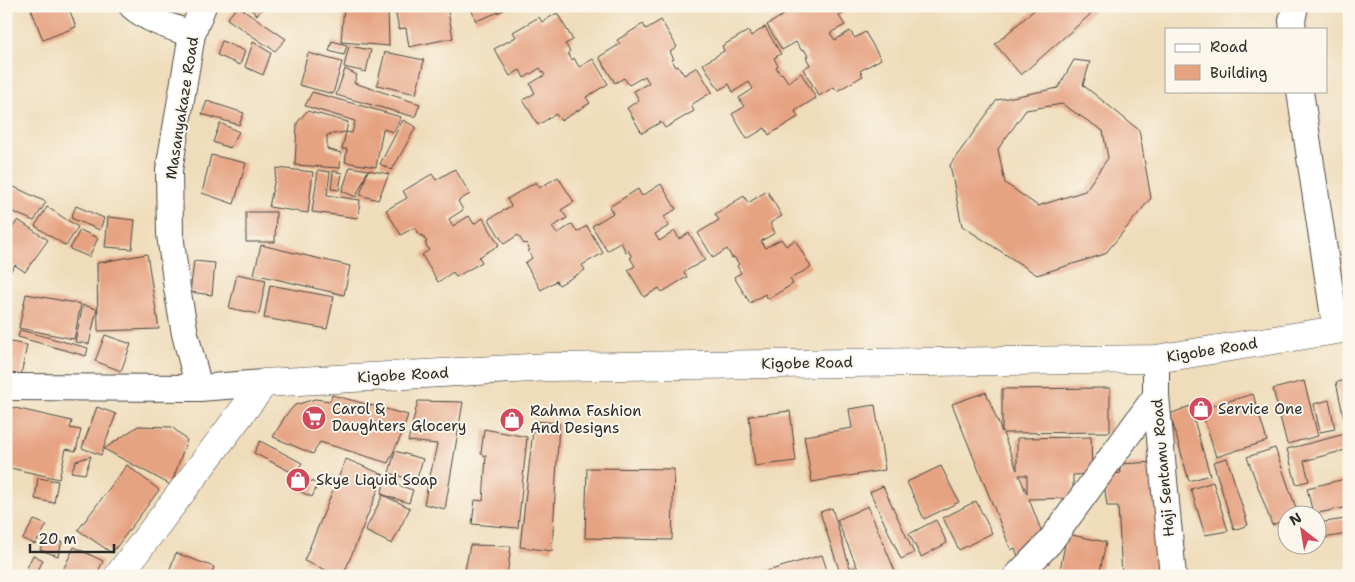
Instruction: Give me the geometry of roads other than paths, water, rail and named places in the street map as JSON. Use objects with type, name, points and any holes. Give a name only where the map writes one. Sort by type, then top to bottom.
[{"type":"street","points":[[132,6],[139,12],[165,25],[192,34]]},
{"type":"street","name":"Masanyakaze Road","points":[[199,388],[185,334],[177,288],[170,234],[169,170],[192,34],[203,6]]},
{"type":"street","points":[[1293,28],[1292,21],[1295,6]]},
{"type":"street","points":[[1300,92],[1342,329]]},
{"type":"street","name":"Kigobe Road","points":[[264,383],[549,367],[1156,359],[1342,329]]},
{"type":"street","name":"Haji Sentamu Road","points":[[1156,359],[1156,396],[1172,576]]},
{"type":"street","points":[[6,387],[199,388],[264,383]]},
{"type":"street","points":[[118,576],[264,383]]},
{"type":"street","points":[[1016,576],[1049,543],[1156,396]]},
{"type":"place","name":"Service One","points":[[1201,409]]},
{"type":"place","name":"Carol & Daughters Glocery","points":[[314,418]]},
{"type":"place","name":"Rahma Fashion And Designs","points":[[512,420]]},
{"type":"place","name":"Skye Liquid Soap","points":[[298,480]]}]
